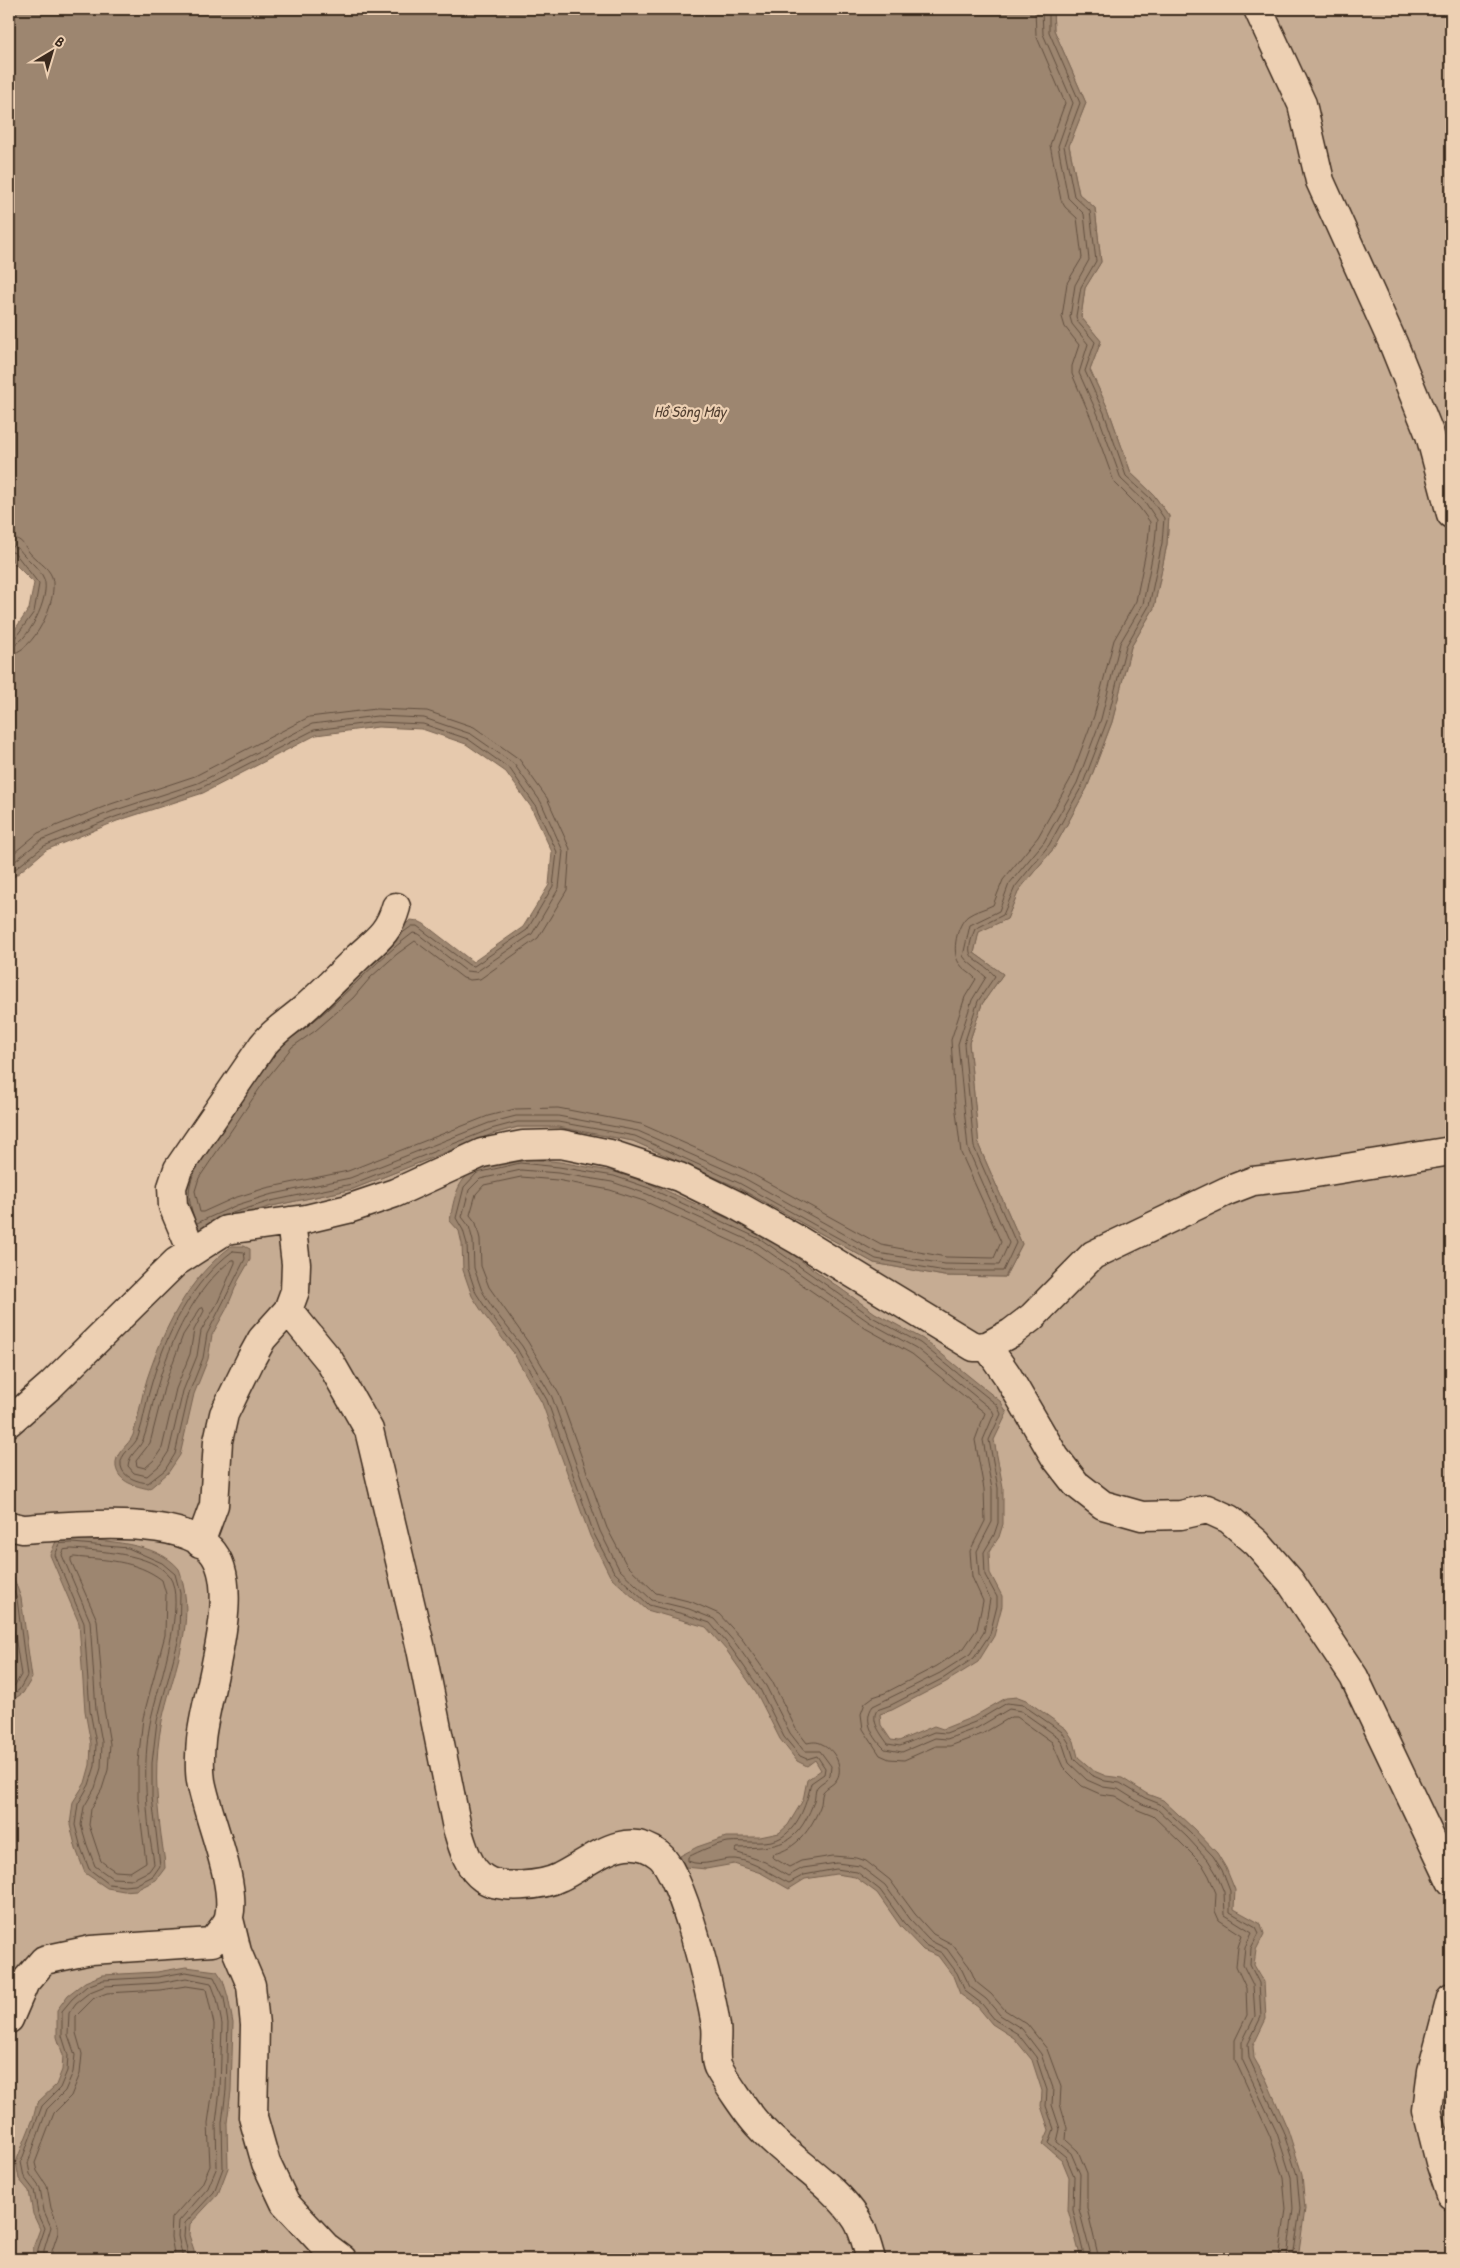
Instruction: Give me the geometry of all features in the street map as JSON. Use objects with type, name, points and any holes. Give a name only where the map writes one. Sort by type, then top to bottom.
[{"type":"lane","points":[[1258,9],[1302,104],[1320,181],[1394,343],[1430,435],[1451,514]]},
{"type":"lane","points":[[192,1251],[173,1206],[172,1188],[178,1169],[275,1030],[300,1013],[382,936],[390,925],[396,907]]},
{"type":"lane","points":[[9,1422],[50,1386],[176,1262],[226,1230],[291,1221],[348,1209],[395,1193],[482,1153],[523,1145],[561,1144],[610,1154],[679,1177],[736,1205],[798,1240],[974,1347],[987,1346],[1010,1333],[1032,1317],[1093,1255],[1227,1190],[1253,1181],[1297,1176],[1451,1151]]},
{"type":"lane","points":[[200,1543],[214,1505],[218,1441],[224,1414],[262,1339],[288,1310],[295,1291],[296,1264],[291,1221]]},
{"type":"lane","points":[[288,1310],[329,1360],[369,1430],[421,1649],[457,1828],[465,1855],[483,1878],[510,1886],[542,1884],[560,1878],[609,1848],[639,1845],[660,1855],[671,1870],[681,1896],[708,1982],[716,2028],[717,2065],[758,2126],[826,2184],[858,2221],[871,2259]]},
{"type":"lane","points":[[987,1346],[1007,1375],[1055,1457],[1076,1484],[1102,1505],[1142,1516],[1181,1514],[1207,1509],[1229,1519],[1257,1543],[1290,1581],[1354,1677],[1451,1881]]},
{"type":"lane","points":[[9,1526],[23,1529],[150,1525],[175,1530],[209,1548],[219,1560],[225,1590],[222,1635],[201,1739],[201,1780],[231,1892],[229,1919],[237,1952],[251,1985],[255,2025],[253,2118],[266,2163],[285,2203],[326,2246],[342,2259]]},
{"type":"lane","points":[[9,2019],[25,1982],[44,1960],[91,1950],[212,1942],[229,1919]]},
{"type":"lane","points":[[1451,1998],[1432,2071],[1427,2110],[1440,2162],[1451,2195]]},
{"type":"shaded area","points":[[1053,9],[1451,9],[1451,2259],[9,2259],[9,1432],[241,1215],[272,1206],[353,1189],[492,1134],[518,1127],[558,1127],[633,1141],[737,1187],[874,1263],[944,1276],[1005,1277],[1022,1244],[979,1146],[969,1043],[982,1004],[1003,974],[974,953],[979,931],[1007,919],[1019,890],[1054,848],[1087,788],[1112,722],[1131,647],[1154,608],[1167,544],[1169,516],[1153,494],[1131,473],[1109,411],[1090,370],[1101,341],[1081,317],[1085,288],[1101,262],[1095,208],[1079,194],[1069,145],[1086,103],[1054,30]]},
{"type":"water","name":"Hồ Sông Mây","points":[[9,9],[1053,9],[1054,30],[1086,103],[1069,146],[1079,194],[1095,208],[1101,262],[1085,288],[1081,317],[1101,341],[1090,370],[1109,411],[1131,473],[1153,494],[1169,516],[1167,544],[1154,608],[1131,647],[1112,722],[1087,788],[1054,848],[1019,890],[1007,919],[979,932],[974,953],[1003,974],[982,1004],[969,1043],[979,1146],[1022,1244],[1005,1277],[944,1276],[874,1263],[737,1187],[633,1141],[558,1127],[518,1127],[492,1134],[353,1189],[272,1206],[241,1215],[192,1242],[176,1188],[249,1071],[385,939],[411,920],[424,924],[473,962],[523,927],[549,885],[552,852],[531,807],[506,772],[466,744],[422,729],[378,727],[316,735],[203,793],[117,821],[46,850],[9,881],[9,638],[29,609],[34,583],[13,562],[9,551]]},
{"type":"water","points":[[520,1158],[560,1162],[615,1172],[651,1184],[765,1235],[875,1313],[923,1339],[1001,1402],[1007,1413],[994,1440],[1003,1487],[1003,1524],[999,1537],[989,1552],[990,1573],[1002,1596],[1002,1606],[994,1636],[978,1662],[946,1682],[892,1710],[880,1714],[881,1725],[891,1740],[899,1741],[934,1726],[943,1729],[973,1717],[1006,1698],[1018,1697],[1026,1700],[1066,1729],[1074,1741],[1078,1757],[1094,1771],[1106,1776],[1122,1778],[1147,1794],[1163,1800],[1217,1853],[1226,1868],[1235,1890],[1234,1909],[1261,1924],[1264,1934],[1256,1950],[1254,1965],[1264,1982],[1266,2019],[1253,2046],[1254,2058],[1266,2079],[1288,2130],[1302,2174],[1305,2209],[1298,2259],[1081,2259],[1068,2210],[1069,2177],[1062,2160],[1043,2144],[1049,2130],[1041,2106],[1042,2091],[1032,2060],[1014,2038],[992,2024],[978,2007],[960,1994],[953,1976],[938,1956],[923,1950],[901,1927],[877,1893],[855,1877],[836,1874],[805,1879],[789,1889],[761,1873],[734,1864],[706,1869],[685,1867],[680,1856],[697,1847],[726,1837],[760,1837],[779,1833],[788,1825],[803,1800],[807,1780],[821,1770],[815,1760],[807,1766],[797,1761],[780,1739],[756,1692],[727,1651],[706,1627],[647,1610],[610,1576],[590,1536],[542,1403],[513,1352],[472,1296],[463,1270],[462,1244],[459,1231],[450,1221],[453,1203],[458,1190],[463,1180],[470,1173],[490,1165]]},
{"type":"water","points":[[232,1246],[244,1246],[250,1249],[250,1260],[212,1335],[208,1359],[194,1394],[180,1455],[168,1473],[149,1489],[129,1483],[118,1472],[116,1467],[117,1457],[133,1435],[145,1386],[161,1341],[179,1305],[190,1289],[216,1259]]},
{"type":"water","points":[[72,1538],[129,1544],[158,1553],[170,1560],[179,1569],[183,1584],[186,1601],[184,1636],[159,1735],[157,1764],[158,1806],[165,1868],[156,1880],[136,1890],[124,1891],[107,1888],[85,1873],[70,1825],[73,1802],[85,1783],[90,1765],[91,1744],[85,1711],[79,1623],[50,1555],[57,1539]]},
{"type":"water","points":[[9,1565],[21,1598],[32,1678],[23,1693],[11,1701],[9,1701]]},
{"type":"water","points":[[186,1967],[217,1971],[223,1980],[233,2023],[231,2091],[227,2123],[228,2168],[218,2194],[190,2224],[189,2235],[194,2250],[194,2259],[33,2259],[33,2248],[40,2229],[33,2214],[29,2191],[19,2179],[16,2162],[33,2119],[37,2103],[56,2085],[62,2070],[63,2055],[57,2037],[57,2010],[68,1995],[85,1982],[102,1975],[157,1972]]}]
